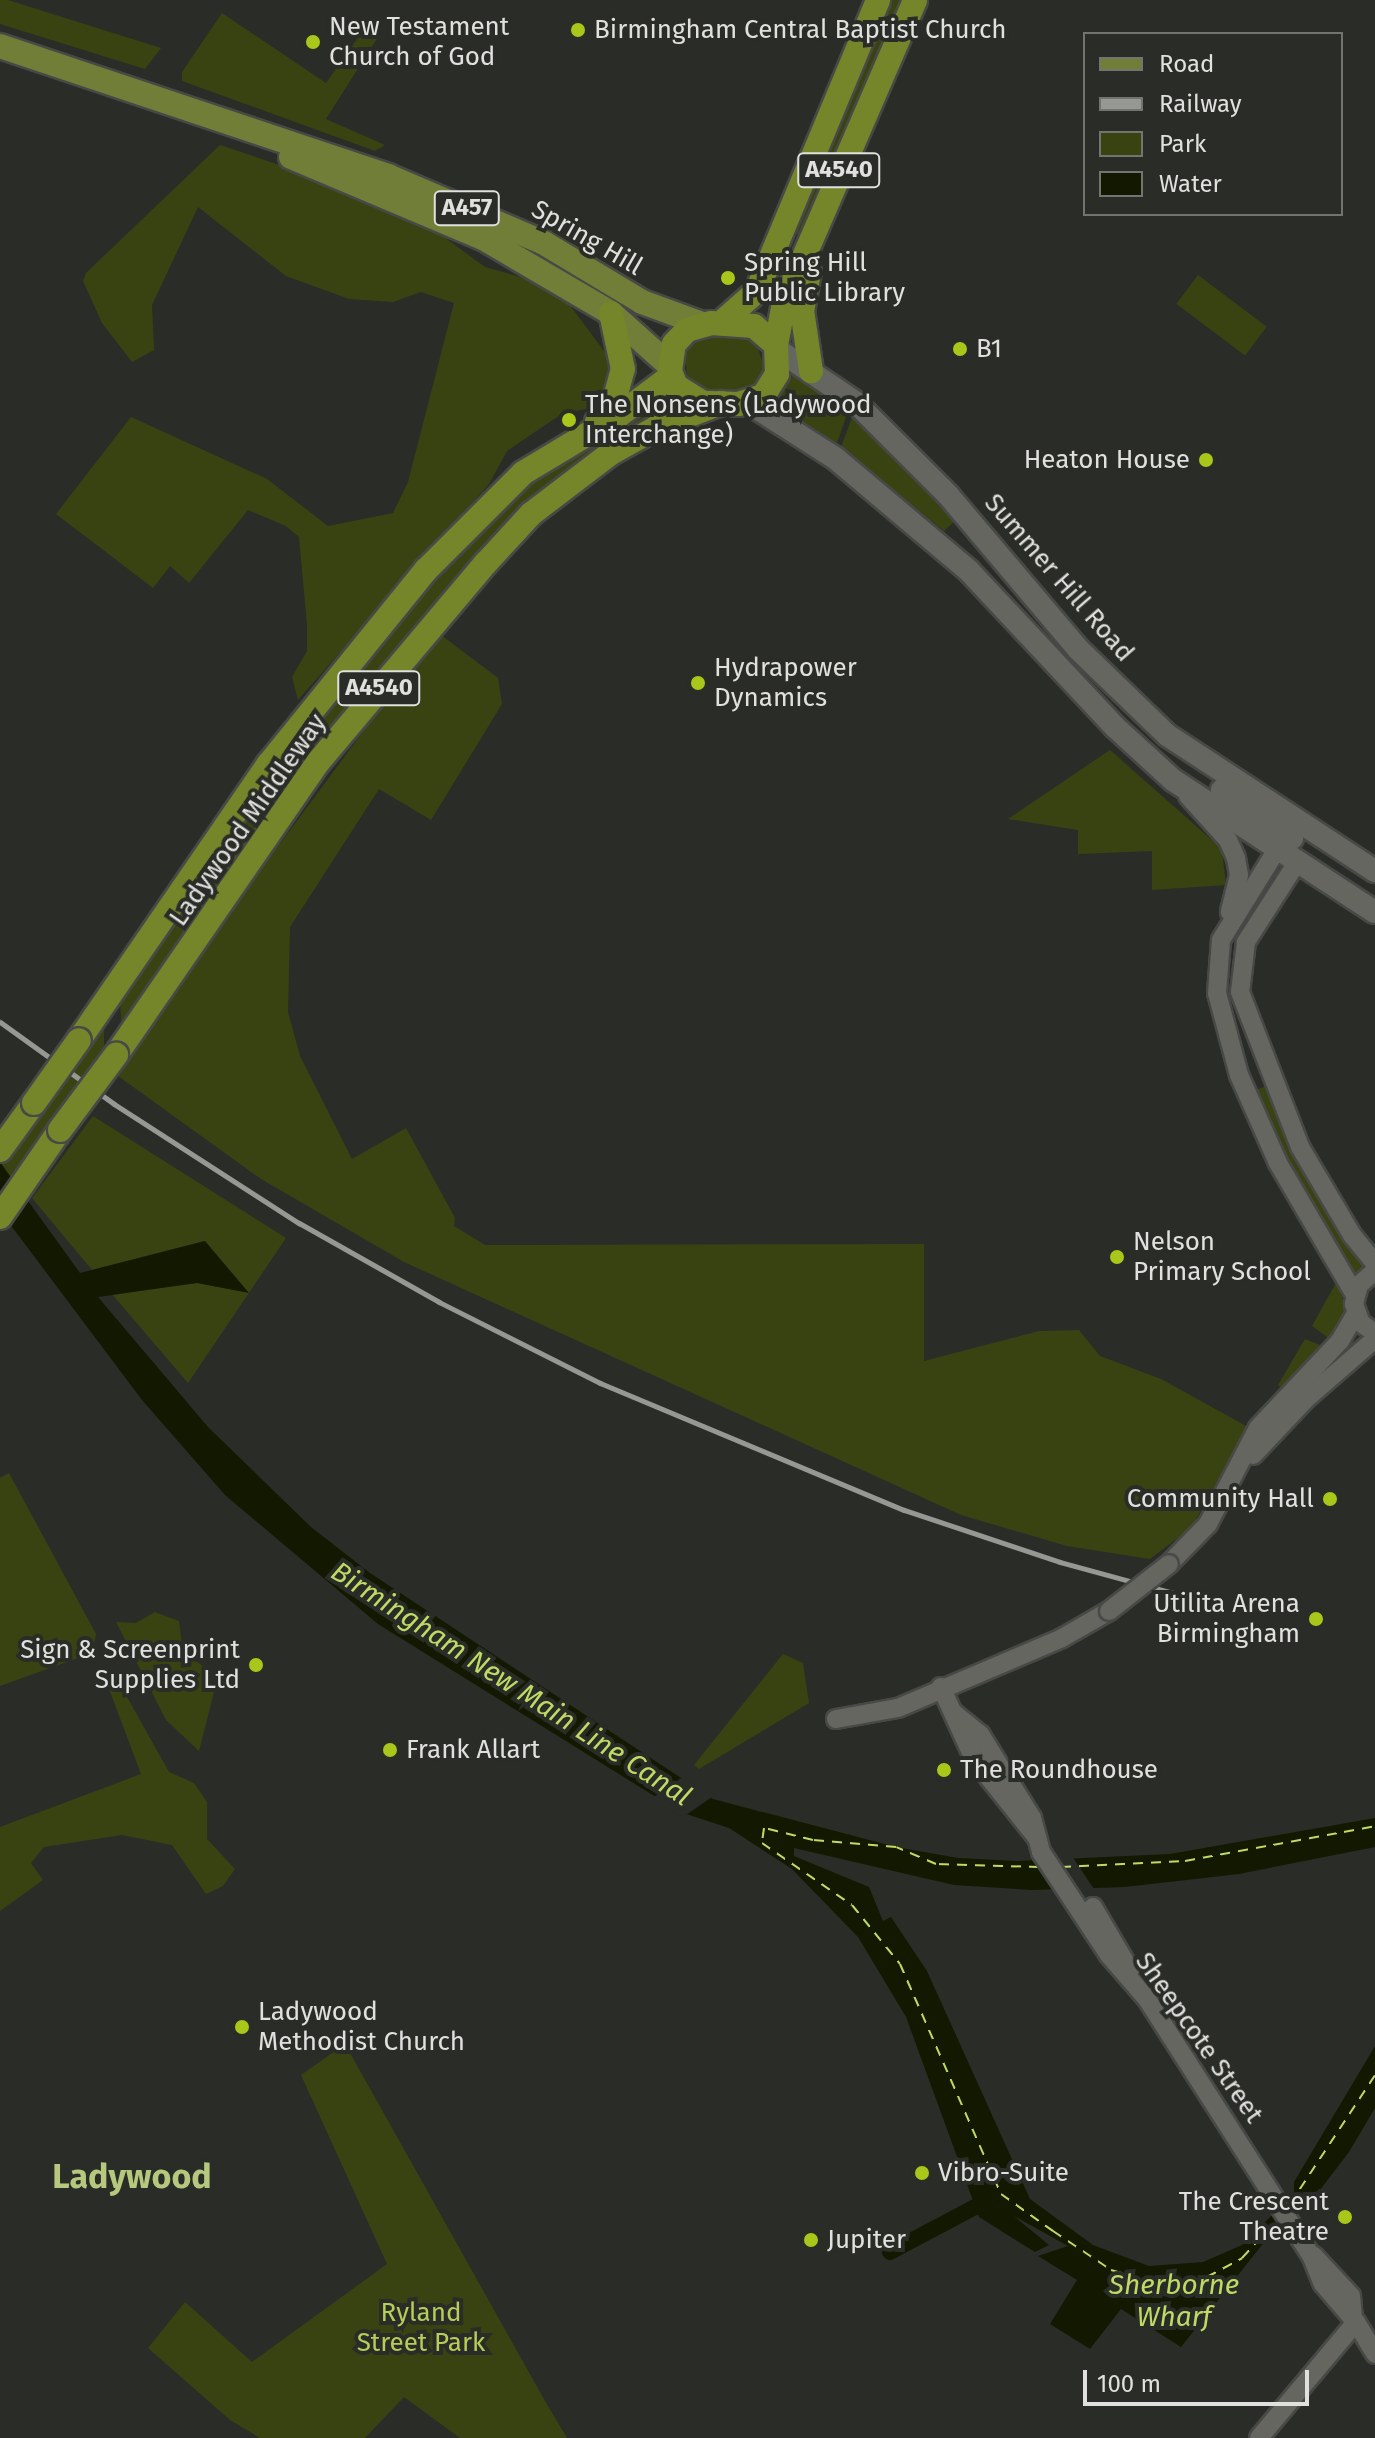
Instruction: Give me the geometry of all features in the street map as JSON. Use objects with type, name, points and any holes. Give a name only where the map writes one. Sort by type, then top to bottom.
[{"type":"highway","name":"A4540","points":[[671,371],[677,339],[711,324],[757,291],[878,0]]},
{"type":"highway","name":"A4540","points":[[747,402],[763,396],[774,383],[784,303],[915,0]]},
{"type":"highway","name":"A4540","points":[[811,371],[802,310],[827,199]]},
{"type":"highway","name":"A4540","points":[[588,433],[621,386],[623,369],[611,313]]},
{"type":"highway","name":"Spring Hill","points":[[711,324],[754,326],[777,347]]},
{"type":"highway","name":"Spring Hill","points":[[671,371],[691,399],[747,402]]},
{"type":"highway","name":"Ladywood Middleway","points":[[5,1143],[268,765],[402,599],[523,473],[588,433],[671,371]]},
{"type":"highway","name":"Ladywood Middleway","points":[[0,1217],[319,761],[504,543],[561,489],[611,453],[656,428],[721,403]]},
{"type":"main road","name":"Spring Hill","points":[[0,46],[218,120],[279,136],[487,216],[593,269],[642,302],[711,324]]},
{"type":"main road","name":"Spring Hill","points":[[218,120],[279,152],[483,238],[611,313],[671,371]]},
{"type":"main road","name":"Summer Hill Road","points":[[777,347],[855,402],[948,495],[1078,649],[1215,786],[1302,846]]},
{"type":"main road","points":[[747,402],[835,458],[969,571],[1106,717],[1173,780],[1276,851],[1302,846],[1375,871]]},
{"type":"main road","points":[[1302,846],[1375,912]]},
{"type":"street","points":[[1173,780],[1228,840],[1236,858],[1239,875],[1215,980],[1239,1075],[1285,1175],[1375,1336],[1306,1399],[1236,1475]]},
{"type":"street","points":[[1302,846],[1246,942],[1240,992],[1300,1147],[1352,1235],[1375,1263]]},
{"type":"street","points":[[1227,927],[1276,851]]},
{"type":"street","points":[[921,1694],[1062,1638],[1109,1611],[1198,1538],[1236,1475],[1258,1428],[1340,1341],[1375,1271]]},
{"type":"street","name":"Sheepcote Street","points":[[941,1687],[974,1759],[1021,1824],[1045,1848],[1311,2255]]},
{"type":"street","points":[[1259,2438],[1356,2322],[1375,2354]]},
{"type":"green space","points":[[0,0],[161,48],[145,69],[0,24]]},
{"type":"green space","points":[[889,0],[907,0],[800,235],[793,233]]},
{"type":"green space","points":[[222,13],[326,83],[364,29],[378,37],[326,119],[385,145],[375,151],[182,81],[182,72]]},
{"type":"green space","points":[[220,145],[336,184],[433,229],[485,267],[528,279],[566,300],[610,359],[609,385],[589,408],[560,415],[507,451],[489,484],[298,700],[292,677],[307,651],[307,625],[299,537],[286,526],[248,510],[189,583],[170,566],[153,588],[56,514],[131,417],[267,479],[328,526],[393,513],[408,482],[454,303],[421,292],[393,302],[349,299],[286,276],[198,207],[152,305],[154,350],[132,362],[102,323],[83,281],[86,273]]},
{"type":"green space","points":[[1198,275],[1267,327],[1245,356],[1176,304]]},
{"type":"green space","points":[[705,334],[747,336],[756,342],[765,370],[754,387],[746,392],[703,392],[688,380],[684,353]]},
{"type":"green space","points":[[794,370],[848,411],[837,443],[776,405]]},
{"type":"green space","points":[[664,394],[680,409],[549,488],[122,1026],[119,995],[247,810],[436,574],[528,480]]},
{"type":"green space","points":[[853,415],[958,518],[944,531],[841,447]]},
{"type":"green space","points":[[437,632],[498,678],[502,704],[431,820],[379,789],[290,927],[288,1012],[300,1056],[352,1159],[406,1128],[455,1218],[454,1226],[485,1245],[924,1244],[924,1361],[1039,1331],[1079,1330],[1100,1356],[1161,1379],[1248,1427],[1191,1528],[1150,1559],[1067,1546],[961,1515],[404,1262],[261,1179],[118,1076],[115,1066]]},
{"type":"green space","points":[[1110,750],[1222,851],[1226,885],[1152,890],[1152,851],[1078,854],[1078,830],[1008,819]]},
{"type":"green space","points":[[104,1017],[104,1055],[0,1202],[0,1158]]},
{"type":"green space","points":[[1271,1084],[1335,1219],[1365,1265],[1356,1274],[1288,1165],[1256,1090]]},
{"type":"green space","points":[[93,1116],[286,1238],[188,1383],[111,1293],[197,1283],[248,1292],[204,1241],[92,1270],[32,1198]]},
{"type":"green space","points":[[1337,1281],[1348,1315],[1331,1340],[1312,1326]]},
{"type":"green space","points":[[1305,1339],[1325,1347],[1282,1388],[1278,1385]]},
{"type":"green space","points":[[9,1473],[96,1634],[92,1653],[0,1686],[0,1478]]},
{"type":"green space","points":[[155,1612],[179,1621],[183,1652],[210,1671],[214,1692],[199,1751],[166,1720],[116,1622],[136,1623]]},
{"type":"green space","points":[[783,1654],[803,1663],[809,1703],[699,1769],[694,1765]]},
{"type":"green space","points":[[113,1672],[169,1772],[194,1783],[207,1802],[207,1839],[235,1869],[223,1886],[206,1894],[172,1845],[122,1835],[44,1847],[31,1863],[43,1880],[0,1911],[0,1827],[141,1774],[103,1673]]},
{"type":"green space","name":"Ryland Street Park","points":[[345,2044],[567,2438],[460,2438],[404,2397],[365,2438],[260,2438],[230,2420],[148,2348],[185,2302],[252,2362],[387,2264],[301,2075]]},
{"type":"water","name":"Birmingham New Main Line Canal","points":[[0,1162],[80,1273],[205,1241],[249,1293],[197,1283],[98,1297],[208,1427],[311,1527],[370,1573],[713,1799],[896,1847],[958,1858],[1017,1861],[1170,1854],[1375,1818],[1375,1847],[1239,1874],[1125,1887],[1032,1890],[954,1885],[794,1848],[794,1856],[869,1887],[883,1921],[891,1917],[927,1971],[1030,2199],[1093,2245],[1149,2266],[1203,2262],[1242,2245],[1294,2193],[1294,2182],[1375,2046],[1375,2108],[1349,2152],[1320,2190],[1300,2197],[1181,2347],[1121,2309],[1090,2349],[1050,2324],[1077,2280],[1038,2256],[1068,2246],[1014,2216],[1049,2245],[1035,2252],[979,2217],[906,2017],[858,1937],[792,1869],[729,1828],[683,1813],[378,1624],[225,1495],[142,1400],[0,1211]]},
{"type":"pier","points":[[684,1776],[715,1795],[683,1817],[651,1799]]},
{"type":"pier","points":[[1029,1856],[1072,1856],[1096,1892],[1054,1893]]},
{"type":"waterway","name":"Sherborne Wharf","points":[[890,2252],[994,2197]]},
{"type":"ferry route","points":[[1061,1867],[1185,1861],[1375,1826]]},
{"type":"ferry route","points":[[1039,1867],[936,1864],[896,1847],[813,1840],[764,1828],[762,1843],[852,1905],[900,1964],[1001,2194],[1111,2270],[1150,2281],[1207,2277],[1242,2258],[1279,2218]]},
{"type":"ferry route","points":[[1290,2204],[1375,2075]]},
{"type":"railway","points":[[0,1022],[114,1104],[299,1223],[439,1302],[600,1383],[904,1510],[1060,1562],[1181,1595]]},
{"type":"place","name":"Birmingham Central Baptist Church","points":[[578,30]]},
{"type":"place","name":"New Testament Church of God","points":[[313,42]]},
{"type":"place","name":"Spring Hill Public Library","points":[[728,278]]},
{"type":"place","name":"B1","points":[[960,349]]},
{"type":"place","name":"The Nonsens (Ladywood Interchange)","points":[[569,420]]},
{"type":"place","name":"Heaton House","points":[[1206,460]]},
{"type":"place","name":"Hydrapower Dynamics","points":[[698,683]]},
{"type":"place","name":"Nelson Primary School","points":[[1117,1257]]},
{"type":"place","name":"Community Hall","points":[[1330,1499]]},
{"type":"place","name":"Utilita Arena Birmingham","points":[[1316,1619]]},
{"type":"place","name":"Sign & Screenprint Supplies Ltd","points":[[256,1665]]},
{"type":"place","name":"Frank Allart","points":[[390,1750]]},
{"type":"place","name":"The Roundhouse","points":[[944,1770]]},
{"type":"place","name":"Ladywood Methodist Church","points":[[242,2027]]},
{"type":"place","name":"Vibro-Suite","points":[[922,2173]]},
{"type":"place","name":"The Crescent Theatre","points":[[1345,2217]]},
{"type":"place","name":"Jupiter","points":[[811,2240]]},
{"type":"district","name":"Ladywood","points":[[132,2177]]}]
